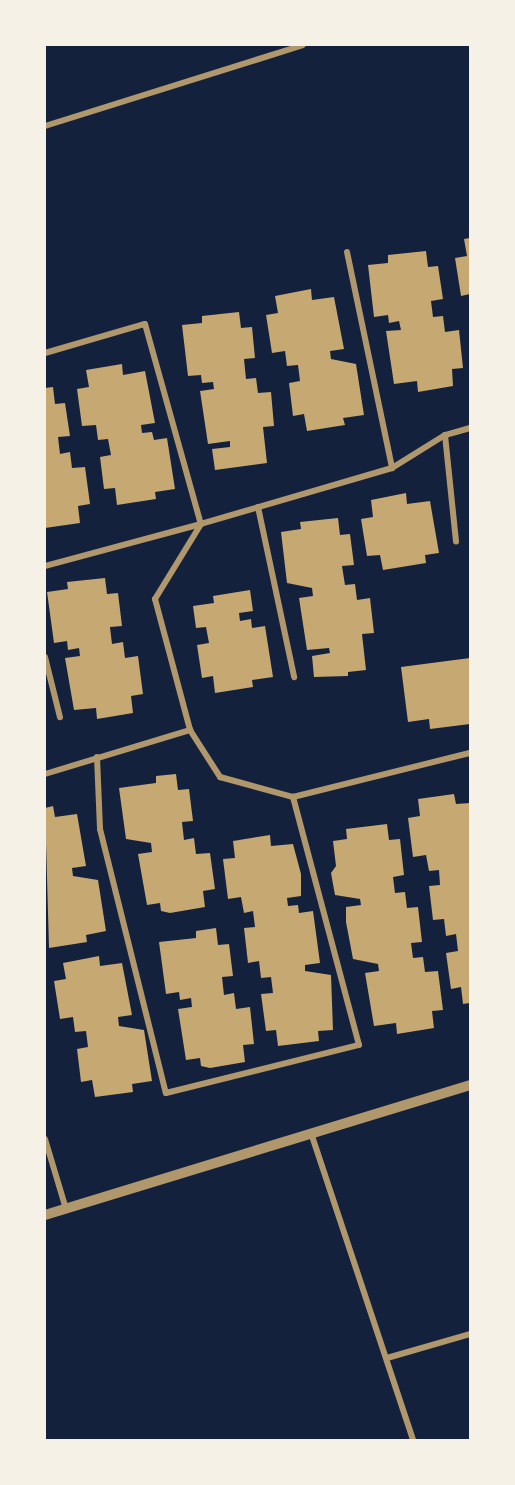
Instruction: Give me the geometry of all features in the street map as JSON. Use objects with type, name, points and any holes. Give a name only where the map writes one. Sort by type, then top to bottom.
[{"type":"street","points":[[45,126],[303,45]]},
{"type":"street","points":[[347,252],[392,468]]},
{"type":"street","points":[[45,353],[145,324],[201,524],[155,599],[190,730],[220,777],[293,797],[470,753]]},
{"type":"street","points":[[45,566],[201,524],[392,468],[446,435],[470,428]]},
{"type":"street","points":[[446,435],[456,541]]},
{"type":"street","points":[[258,507],[294,677]]},
{"type":"street","points":[[45,657],[60,717]]},
{"type":"street","points":[[45,774],[190,730]]},
{"type":"street","points":[[97,757],[100,829],[166,1093],[359,1045],[293,797]]},
{"type":"street","points":[[45,1215],[470,1085]]},
{"type":"street","points":[[311,1133],[413,1440]]},
{"type":"street","points":[[45,1139],[66,1209]]},
{"type":"street","points":[[387,1358],[470,1334]]},
{"type":"building","points":[[470,238],[470,294],[461,296],[455,258],[467,256],[464,239]]},
{"type":"building","points":[[426,251],[428,267],[438,266],[443,299],[431,301],[433,317],[443,316],[445,332],[459,330],[463,368],[452,369],[453,386],[418,392],[417,381],[394,384],[386,331],[401,330],[399,321],[389,323],[388,315],[374,317],[368,265],[388,263],[388,255]]},
{"type":"building","points":[[311,289],[312,300],[334,297],[344,349],[330,351],[331,359],[356,364],[364,415],[343,418],[345,425],[307,431],[304,414],[293,416],[289,383],[300,381],[298,365],[287,366],[285,351],[272,353],[266,315],[278,313],[275,296]]},
{"type":"building","points":[[239,312],[241,328],[252,327],[255,358],[244,359],[246,379],[256,378],[258,393],[271,392],[274,426],[263,427],[267,463],[215,470],[212,449],[230,447],[230,441],[208,444],[200,391],[214,389],[213,382],[202,383],[201,375],[188,376],[182,325],[202,323],[202,316]]},
{"type":"building","points":[[122,364],[123,375],[145,371],[155,423],[141,425],[142,433],[152,432],[154,440],[167,438],[175,489],[155,492],[156,499],[117,505],[115,488],[104,489],[100,457],[111,455],[108,439],[98,440],[96,425],[82,426],[77,389],[89,387],[86,370]]},
{"type":"building","points":[[53,387],[55,404],[65,403],[70,436],[58,437],[60,454],[70,452],[72,468],[85,467],[90,504],[78,506],[80,523],[45,528],[45,388]]},
{"type":"building","points":[[406,493],[407,504],[430,501],[439,553],[425,555],[426,563],[383,570],[380,555],[367,556],[361,519],[373,517],[371,500]]},
{"type":"building","points":[[338,518],[340,535],[350,534],[354,565],[342,566],[345,585],[355,584],[357,600],[370,598],[374,633],[362,634],[366,670],[348,672],[348,676],[314,677],[312,656],[330,653],[329,648],[307,650],[299,598],[313,596],[312,588],[287,583],[281,532],[301,529],[300,522]]},
{"type":"building","points":[[105,578],[107,594],[118,593],[122,626],[110,627],[112,644],[123,642],[125,658],[138,656],[143,694],[131,696],[133,713],[97,719],[96,708],[74,710],[65,658],[80,656],[79,648],[68,650],[67,641],[54,643],[47,592],[68,589],[67,582]]},
{"type":"building","points":[[250,590],[253,611],[239,613],[240,621],[251,619],[252,628],[265,626],[273,677],[252,680],[253,687],[215,693],[213,676],[202,678],[197,645],[209,643],[206,627],[196,628],[193,606],[214,603],[213,596]]},
{"type":"building","points":[[470,658],[470,724],[430,729],[429,719],[408,722],[401,667]]},
{"type":"building","points":[[176,774],[178,790],[189,789],[193,821],[182,822],[184,840],[194,838],[196,854],[210,853],[215,889],[203,891],[205,907],[170,913],[161,911],[160,903],[147,905],[138,854],[152,852],[151,843],[126,839],[119,788],[156,783],[156,776]]},
{"type":"building","points":[[454,794],[456,804],[470,803],[470,1003],[463,1004],[461,987],[451,989],[446,953],[458,951],[456,934],[446,936],[444,919],[433,920],[429,886],[440,885],[439,870],[429,871],[426,855],[413,857],[408,818],[420,816],[418,799]]},
{"type":"building","points":[[53,806],[55,817],[77,814],[86,866],[72,868],[73,876],[98,880],[106,931],[86,935],[87,942],[49,948],[45,808]]},
{"type":"building","points":[[387,824],[389,840],[400,839],[404,875],[393,877],[395,893],[405,892],[407,908],[418,907],[422,942],[411,943],[413,958],[423,957],[425,972],[438,971],[443,1010],[432,1011],[434,1028],[397,1034],[396,1023],[374,1026],[365,973],[379,971],[378,964],[353,959],[346,922],[346,907],[361,905],[360,899],[335,895],[331,873],[336,866],[333,841],[347,839],[346,829]]},
{"type":"building","points":[[270,835],[271,846],[293,844],[301,874],[301,896],[287,898],[288,906],[298,905],[299,913],[313,911],[320,963],[305,965],[305,971],[331,975],[333,1030],[318,1031],[319,1041],[278,1046],[276,1030],[266,1031],[261,994],[273,993],[271,977],[261,978],[259,961],[248,963],[244,928],[255,927],[253,911],[244,913],[241,897],[228,899],[223,859],[235,858],[233,841]]},
{"type":"building","points":[[216,928],[218,945],[229,944],[233,976],[222,977],[224,995],[234,993],[236,1009],[250,1007],[254,1044],[243,1045],[245,1062],[210,1068],[201,1066],[200,1058],[186,1060],[178,1009],[192,1007],[191,998],[180,1000],[179,992],[166,994],[159,942],[196,938],[196,931]]},
{"type":"building","points":[[99,956],[100,966],[122,963],[132,1015],[118,1017],[119,1026],[144,1030],[152,1081],[132,1084],[133,1092],[95,1097],[92,1080],[81,1082],[77,1049],[88,1047],[86,1031],[75,1032],[73,1017],[60,1019],[54,981],[66,979],[63,963]]}]
